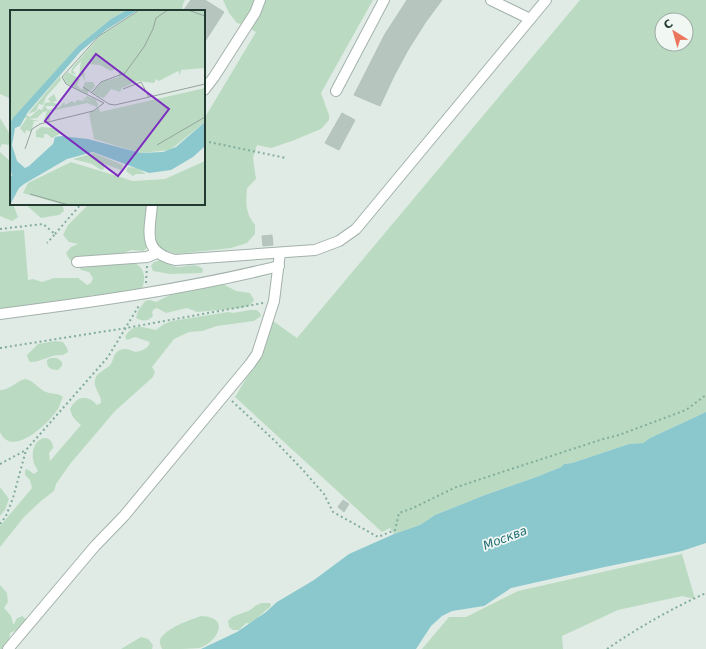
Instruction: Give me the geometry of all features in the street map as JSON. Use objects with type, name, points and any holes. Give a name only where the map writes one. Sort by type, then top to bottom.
[{"type":"street","points":[[205,89],[255,13],[260,0]]},
{"type":"street","points":[[336,91],[384,0]]},
{"type":"street","points":[[491,0],[530,19]]},
{"type":"street","points":[[152,205],[150,239],[153,248],[157,253],[175,260],[315,250],[339,241],[356,229],[546,0]]},
{"type":"street","points":[[77,262],[147,257],[157,253]]},
{"type":"street","points":[[8,649],[95,546],[124,516],[257,354],[274,301],[280,253]]},
{"type":"street","points":[[0,314],[146,293],[234,277],[279,266]]},
{"type":"path","points":[[205,141],[286,158]]},
{"type":"path","points":[[47,243],[80,205]]},
{"type":"path","points":[[0,228],[43,224],[55,234]]},
{"type":"path","points":[[0,464],[26,450],[108,357],[146,293],[147,257]]},
{"type":"path","points":[[0,348],[126,328],[274,301]]},
{"type":"path","points":[[224,394],[275,440],[324,494],[333,512],[378,537],[396,530],[399,513],[413,508],[454,488],[589,443],[619,435],[686,410],[706,395]]},
{"type":"path","points":[[0,524],[6,516],[13,498],[26,450]]},
{"type":"path","points":[[607,649],[638,628],[678,606],[706,594]]},
{"type":"green space","points":[[0,0],[185,0],[182,10],[10,10],[10,99],[0,94]]},
{"type":"green space","points":[[223,0],[373,0],[321,93],[329,115],[329,120],[321,129],[292,141],[271,148],[257,145],[253,158],[256,179],[247,188],[246,199],[249,216],[255,225],[255,234],[247,243],[231,248],[177,254],[158,248],[153,237],[155,205],[205,205],[205,117],[256,32],[237,23],[229,13]]},
{"type":"green space","points":[[580,0],[706,0],[706,412],[650,438],[643,443],[629,444],[572,463],[564,464],[561,467],[539,476],[435,515],[420,525],[394,534],[390,528],[382,532],[235,397],[262,352],[273,321],[297,338]]},
{"type":"green space","points":[[0,118],[10,134],[10,143],[8,145],[2,144],[0,148]]},
{"type":"green space","points":[[0,152],[10,161],[10,205],[13,205],[18,217],[12,221],[0,216]]},
{"type":"green space","points":[[26,205],[62,205],[64,211],[59,215],[41,218]]},
{"type":"green space","points":[[88,205],[147,205],[147,248],[143,251],[131,250],[120,255],[101,254],[98,257],[124,260],[139,266],[143,271],[144,279],[142,289],[97,297],[91,295],[86,299],[0,312],[0,232],[24,230],[28,280],[33,279],[42,282],[54,278],[78,278],[87,285],[91,283],[93,278],[89,272],[81,270],[69,259],[66,253],[71,247],[78,244],[69,242],[63,235],[68,225]]},
{"type":"green space","points":[[162,260],[176,267],[191,265],[197,266],[203,269],[202,273],[170,274],[153,271],[151,266],[154,262]]},
{"type":"green space","points":[[221,283],[236,291],[250,293],[254,300],[249,306],[240,308],[197,312],[187,308],[166,313],[157,308],[152,312],[153,316],[147,320],[136,318],[138,311],[145,301],[150,300],[156,302],[182,289]]},
{"type":"green space","points":[[257,310],[261,316],[254,321],[217,326],[202,331],[189,332],[174,339],[152,367],[155,372],[153,377],[115,411],[70,464],[56,484],[54,491],[24,517],[0,547],[0,526],[32,488],[30,480],[25,475],[25,470],[27,469],[34,474],[38,471],[33,459],[35,446],[38,442],[45,438],[52,442],[53,448],[49,453],[50,461],[81,425],[75,420],[70,409],[76,401],[86,398],[90,399],[97,405],[101,403],[95,383],[97,375],[110,365],[118,351],[126,349],[138,352],[148,346],[150,342],[135,337],[127,340],[125,337],[128,332],[139,327],[156,330],[164,324],[172,321]]},
{"type":"green space","points":[[55,341],[63,342],[68,352],[63,355],[30,362],[27,355],[38,344]]},
{"type":"green space","points":[[50,358],[57,358],[62,362],[62,366],[58,370],[51,369],[48,366],[47,360]]},
{"type":"green space","points":[[25,379],[33,382],[44,391],[63,397],[58,409],[39,430],[30,436],[13,442],[6,439],[0,432],[0,390],[7,389]]},
{"type":"green space","points":[[0,487],[9,499],[5,510],[0,516]]},
{"type":"green space","points":[[682,554],[695,599],[682,596],[618,610],[562,636],[563,649],[422,649],[449,617],[466,617],[518,591]]},
{"type":"green space","points":[[0,585],[7,593],[8,602],[4,608],[11,616],[13,624],[15,623],[16,619],[22,616],[27,620],[19,629],[10,633],[9,642],[11,649],[0,649]]},
{"type":"green space","points":[[262,603],[270,603],[271,606],[258,617],[258,620],[252,624],[246,623],[239,630],[233,630],[229,627],[228,621],[232,617],[248,611]]},
{"type":"green space","points":[[201,616],[210,617],[216,620],[219,625],[216,635],[212,640],[200,648],[162,649],[160,640],[167,632],[178,625]]},
{"type":"green space","points":[[141,637],[148,639],[153,645],[152,649],[121,649]]},
{"type":"water","name":"Москва","points":[[706,412],[706,543],[682,551],[511,588],[484,606],[452,611],[442,616],[431,626],[416,649],[201,649],[237,632],[266,612],[277,602],[314,580],[349,554],[394,534],[420,525],[435,515],[539,476],[561,467],[564,464],[572,463],[629,444],[643,443],[650,438]]},
{"type":"building","points":[[191,0],[205,0],[224,12],[205,41],[205,10],[184,10]]},
{"type":"building","points":[[407,0],[442,0],[408,50],[380,106],[354,95],[385,34]]},
{"type":"building","points":[[342,113],[355,120],[339,150],[325,143]]},
{"type":"building","points":[[272,235],[273,245],[263,246],[262,236]]},
{"type":"building","points":[[343,500],[349,504],[344,512],[338,507]]}]
